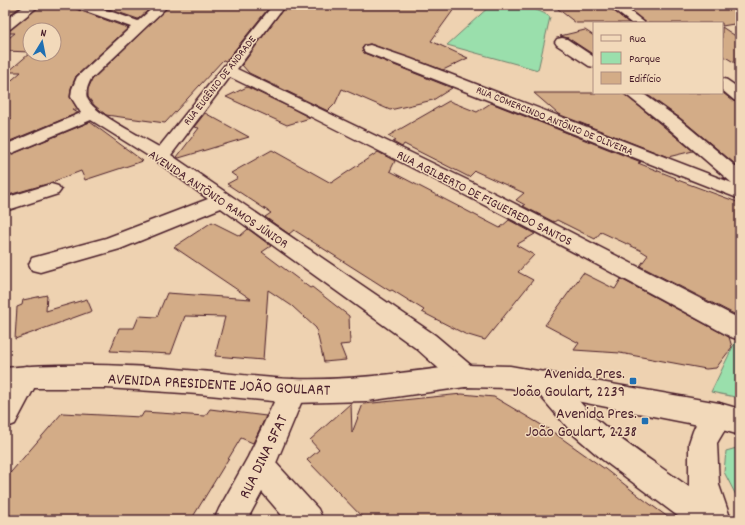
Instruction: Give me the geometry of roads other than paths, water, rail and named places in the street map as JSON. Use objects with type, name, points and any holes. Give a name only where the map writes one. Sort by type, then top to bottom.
[{"type":"street","points":[[5,26],[34,5]]},
{"type":"street","points":[[81,5],[122,21],[140,26]]},
{"type":"street","name":"AVENIDA ANTÔNIO RAMOS JÚNIOR","points":[[163,5],[92,69],[80,84],[78,93],[79,99],[83,106],[92,114],[161,156],[180,171],[224,200],[426,342],[464,376]]},
{"type":"street","name":"RUA EUGÊNIO DE ANDRADE","points":[[161,156],[279,5]]},
{"type":"street","points":[[614,5],[638,22]]},
{"type":"street","points":[[562,42],[593,62]]},
{"type":"street","name":"RUA COMERCINDO ANTÔNIO DE OLIVEIRA","points":[[370,49],[740,193]]},
{"type":"street","name":"RUA AGILBERTO DE FIGUEIREDO SANTOS","points":[[227,70],[334,120],[622,267],[740,330]]},
{"type":"street","points":[[723,84],[740,97]]},
{"type":"street","points":[[633,94],[673,123],[740,180]]},
{"type":"street","points":[[5,151],[92,114]]},
{"type":"street","points":[[5,205],[51,190]]},
{"type":"street","points":[[40,264],[112,244],[224,200]]},
{"type":"street","name":"AVENIDA PRESIDENTE JOÃO GOULART","points":[[16,378],[106,377],[198,382],[293,391],[367,389],[464,376],[510,377],[545,382],[729,419]]},
{"type":"street","points":[[5,415],[16,378]]},
{"type":"street","points":[[545,382],[584,426],[613,450],[710,520]]},
{"type":"street","name":"RUA DINA SFAT","points":[[230,520],[259,466],[293,391]]},
{"type":"street","points":[[715,520],[704,485],[703,443],[707,430],[729,419]]},
{"type":"street","points":[[259,466],[308,520]]},
{"type":"place","name":"Avenida Pres. João Goulart, 2239","points":[[633,381]]},
{"type":"place","name":"Avenida Pres. João Goulart, 2238","points":[[645,421]]}]
